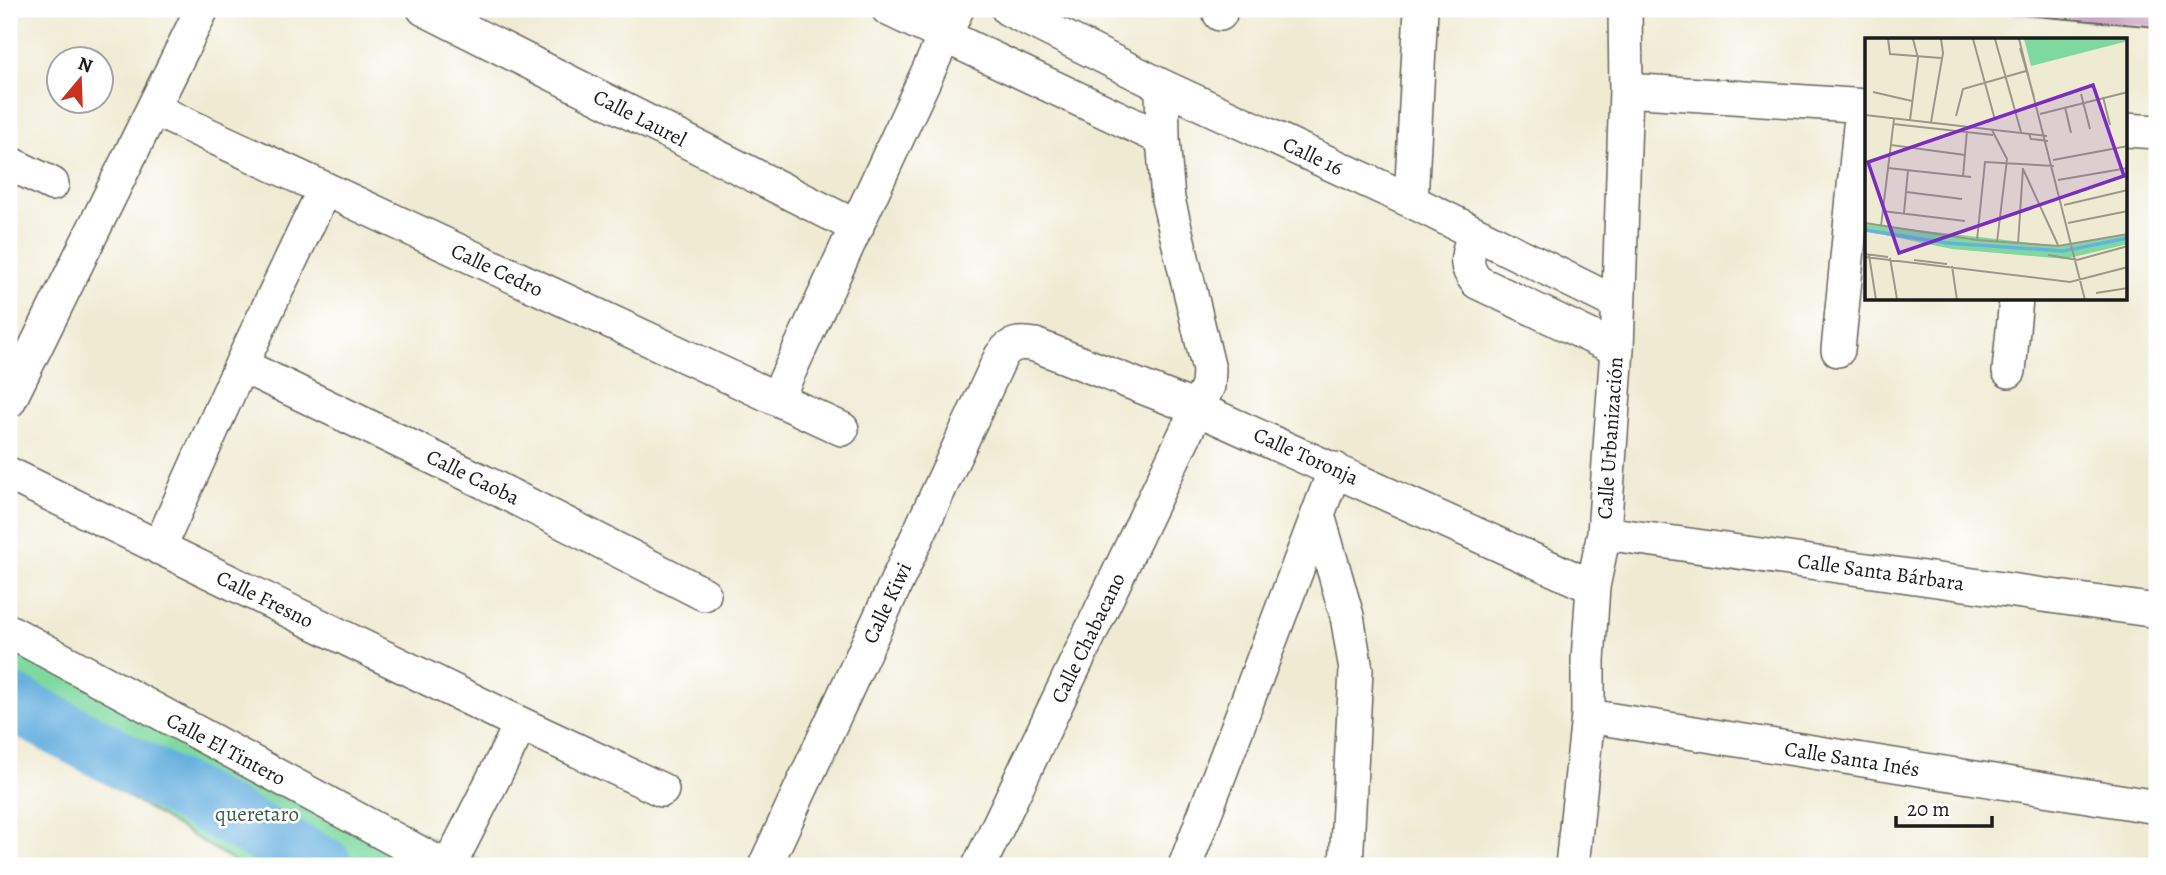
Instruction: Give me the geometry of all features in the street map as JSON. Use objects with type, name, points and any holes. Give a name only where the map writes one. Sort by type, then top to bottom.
[{"type":"street","points":[[9,401],[202,9]]},
{"type":"street","name":"Calle Laurel","points":[[424,9],[857,227]]},
{"type":"street","points":[[888,9],[951,22],[1163,138]]},
{"type":"street","name":"Calle 16","points":[[1008,9],[1162,86],[1410,201],[1471,246],[1618,304]]},
{"type":"street","points":[[1410,201],[1421,9]]},
{"type":"street","name":"Calle Urbanización","points":[[1572,866],[1588,716],[1588,660],[1593,587],[1604,533],[1617,349],[1626,90],[1625,9]]},
{"type":"street","points":[[776,398],[951,22]]},
{"type":"street","name":"Calle Chabacano","points":[[979,866],[1208,386],[1209,370],[1168,199],[1162,86]]},
{"type":"street","points":[[1626,90],[1864,106],[1838,350]]},
{"type":"street","name":"Calle Cedro","points":[[153,109],[842,429]]},
{"type":"street","points":[[2128,130],[2157,132]]},
{"type":"street","points":[[9,163],[51,184]]},
{"type":"street","points":[[159,548],[241,365],[324,190]]},
{"type":"street","points":[[1471,246],[1469,271],[1477,282],[1617,349]]},
{"type":"street","points":[[2009,370],[2016,301]]},
{"type":"street","name":"Calle Toronja","points":[[1013,344],[1035,345],[1198,409],[1593,587]]},
{"type":"street","name":"Calle Kiwi","points":[[765,866],[1001,356],[1013,344]]},
{"type":"street","name":"Calle Caoba","points":[[241,365],[484,482],[704,594]]},
{"type":"street","points":[[1185,866],[1335,469]]},
{"type":"street","name":"Calle Fresno","points":[[9,474],[662,790]]},
{"type":"street","points":[[1318,514],[1347,616],[1356,670],[1346,866]]},
{"type":"street","name":"Calle Santa Bárbara","points":[[1604,533],[2157,611]]},
{"type":"street","name":"Calle El Tintero","points":[[9,631],[444,866]]},
{"type":"street","name":"Calle Santa Inés","points":[[1588,716],[2157,807]]},
{"type":"street","points":[[449,866],[521,724]]},
{"type":"green space","name":"queretaro","points":[[9,635],[139,702],[491,866],[242,866],[9,724]]},
{"type":"building","points":[[2157,9],[2157,27],[1981,11]]},
{"type":"waterway","points":[[9,701],[324,866]]}]
